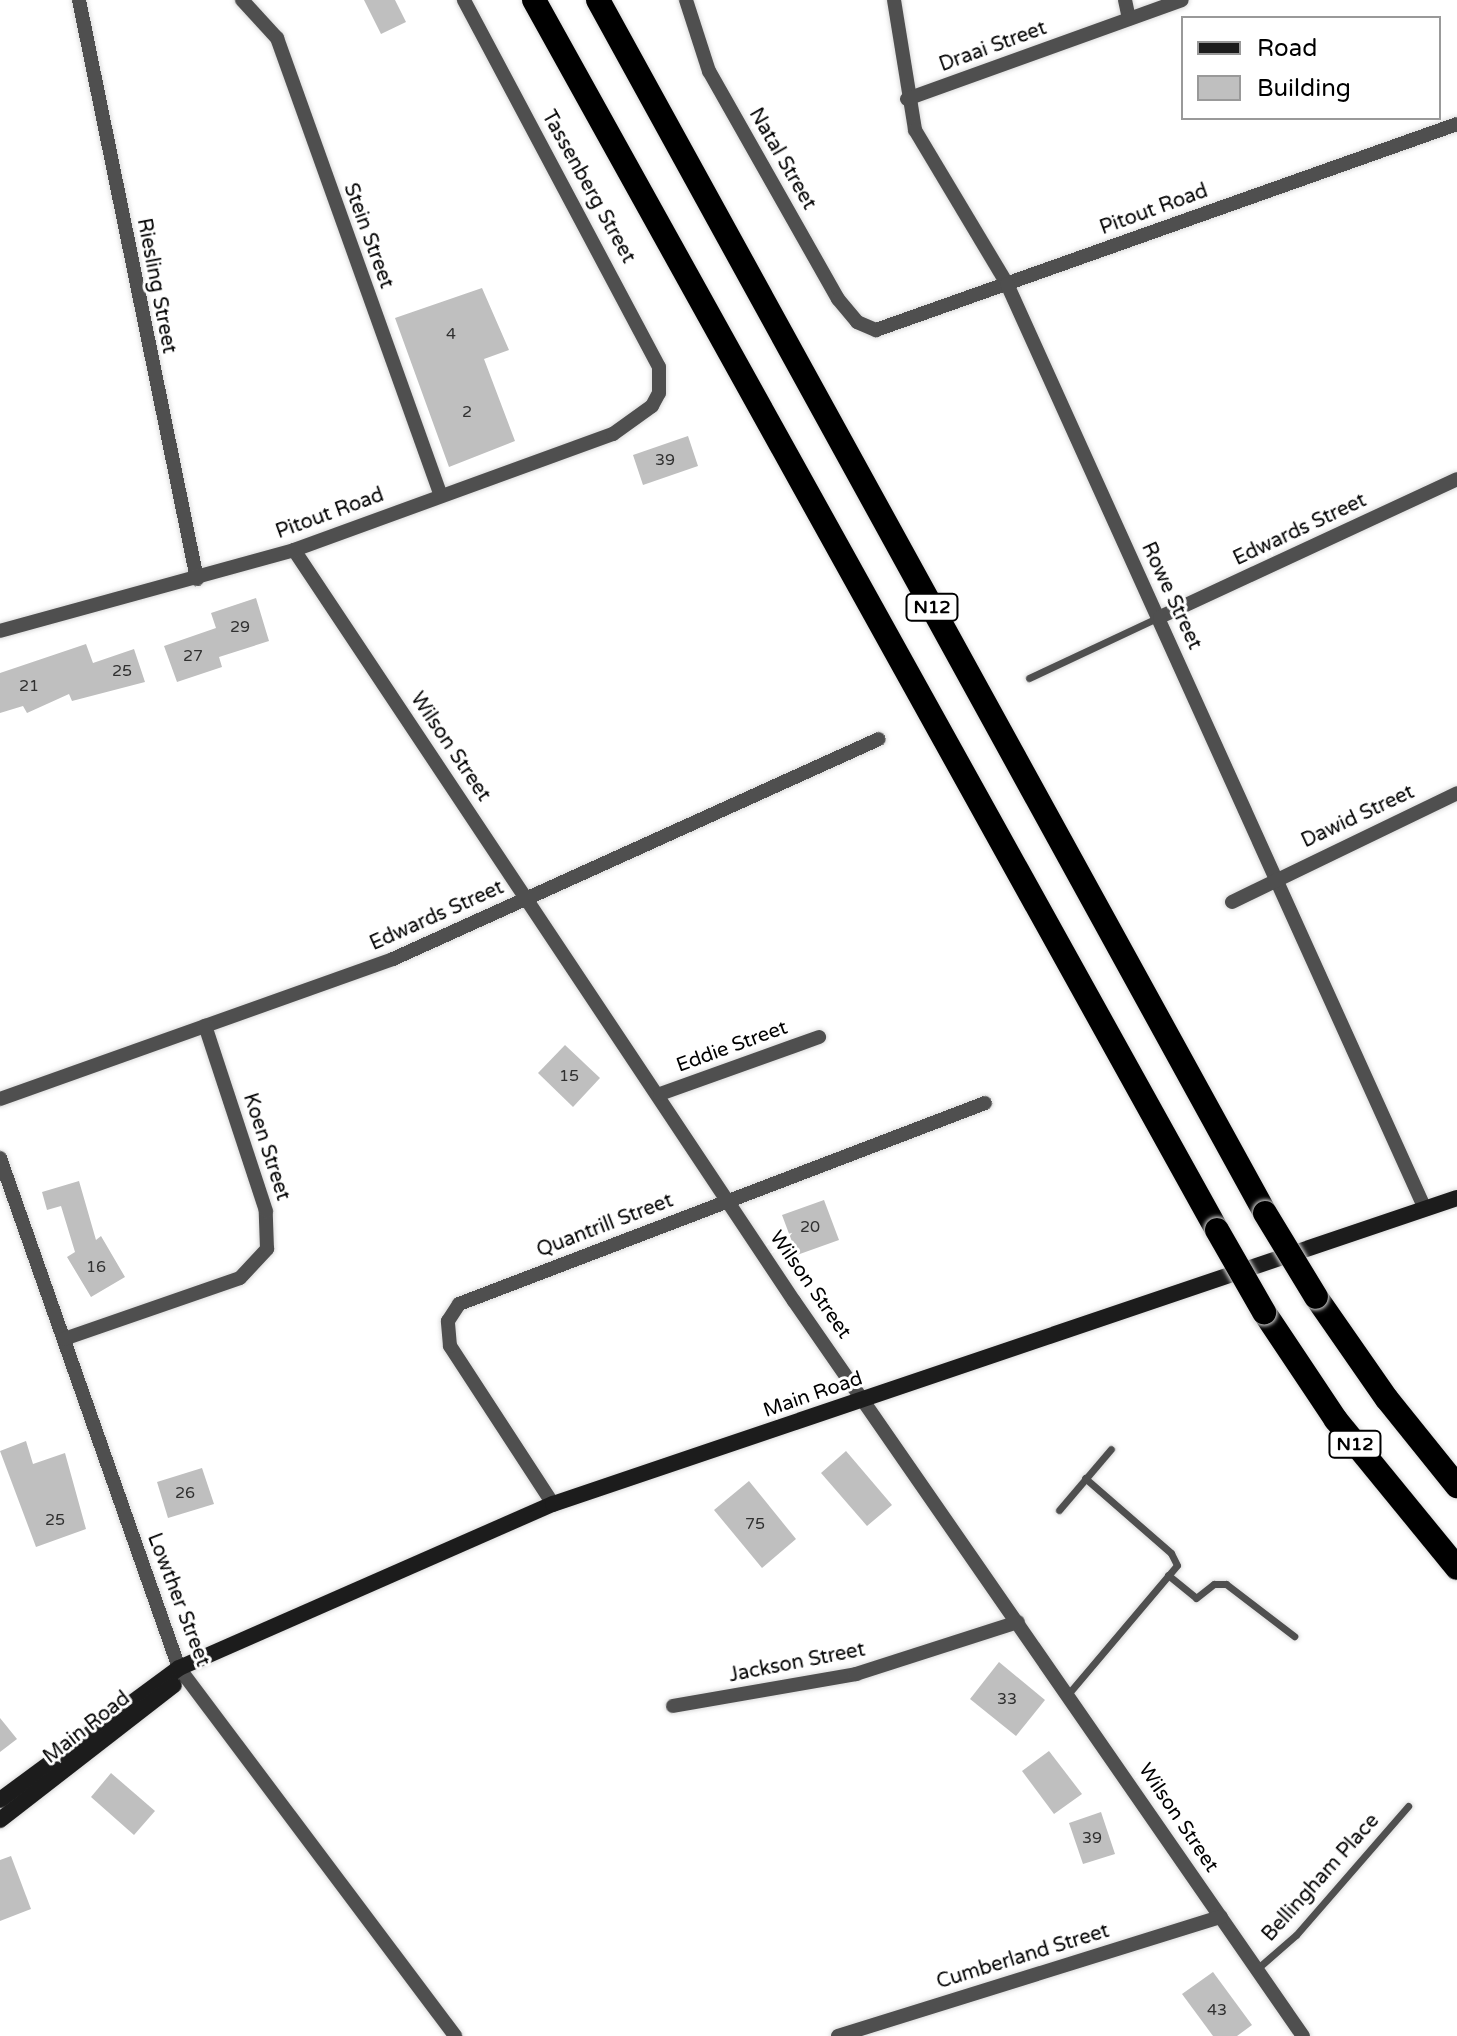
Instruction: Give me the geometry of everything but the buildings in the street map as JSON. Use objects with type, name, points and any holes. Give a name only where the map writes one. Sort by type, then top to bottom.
[{"type":"highway","name":"N12","points":[[534,0],[1264,1312],[1336,1420],[1457,1568]]},
{"type":"highway","name":"N12","points":[[598,0],[1265,1213],[1316,1297],[1387,1399],[1457,1486]]},
{"type":"street","name":"Riesling Street","points":[[79,0],[197,579]]},
{"type":"street","name":"Stein Street","points":[[242,0],[277,38],[441,495]]},
{"type":"street","name":"Tassenberg Street","points":[[464,0],[659,367],[656,398]]},
{"type":"street","name":"Natal Street","points":[[686,0],[709,71],[838,299],[864,327]]},
{"type":"street","name":"Rowe Street","points":[[894,0],[907,99],[922,144],[1007,284],[1425,1209]]},
{"type":"street","points":[[1125,0],[1129,19]]},
{"type":"street","name":"Draai Street","points":[[907,99],[1182,0]]},
{"type":"street","name":"Pitout Road","points":[[864,327],[882,329],[1457,124]]},
{"type":"street","name":"Pitout Road","points":[[0,631],[294,550],[625,429],[656,398]]},
{"type":"street","name":"Edwards Street","points":[[1160,617],[1457,479]]},
{"type":"street","name":"Wilson Street","points":[[294,550],[728,1200],[1303,2036]]},
{"type":"street","name":"Edwards Street","points":[[0,1099],[393,959],[879,739]]},
{"type":"street","name":"Dawid Street","points":[[1232,902],[1457,793]]},
{"type":"street","name":"Koen Street","points":[[64,1339],[240,1278],[267,1249],[266,1211],[205,1026]]},
{"type":"street","name":"Eddie Street","points":[[660,1094],[819,1037]]},
{"type":"street","name":"Quantrill Street","points":[[553,1504],[450,1346],[451,1313],[469,1299],[985,1103]]},
{"type":"street","name":"Lowther Street","points":[[0,1158],[186,1670],[455,2036]]},
{"type":"street","name":"Main Road","points":[[0,1800],[186,1670],[553,1504],[1457,1198]]},
{"type":"street","name":"Jackson Street","points":[[673,1706],[856,1674],[1018,1622]]},
{"type":"street","name":"Main Road","points":[[0,1820],[186,1670]]},
{"type":"street","name":"Cumberland Street","points":[[838,2036],[1221,1917]]},
{"type":"lane","points":[[1029,678],[1160,617]]},
{"type":"lane","points":[[1059,1510],[1111,1449]]},
{"type":"lane","points":[[1069,1693],[1177,1565],[1171,1553],[1085,1478]]},
{"type":"lane","points":[[1168,1575],[1196,1598],[1214,1584],[1226,1584],[1294,1636]]},
{"type":"lane","name":"Bellingham Place","points":[[1256,1969],[1296,1935],[1408,1806]]}]
